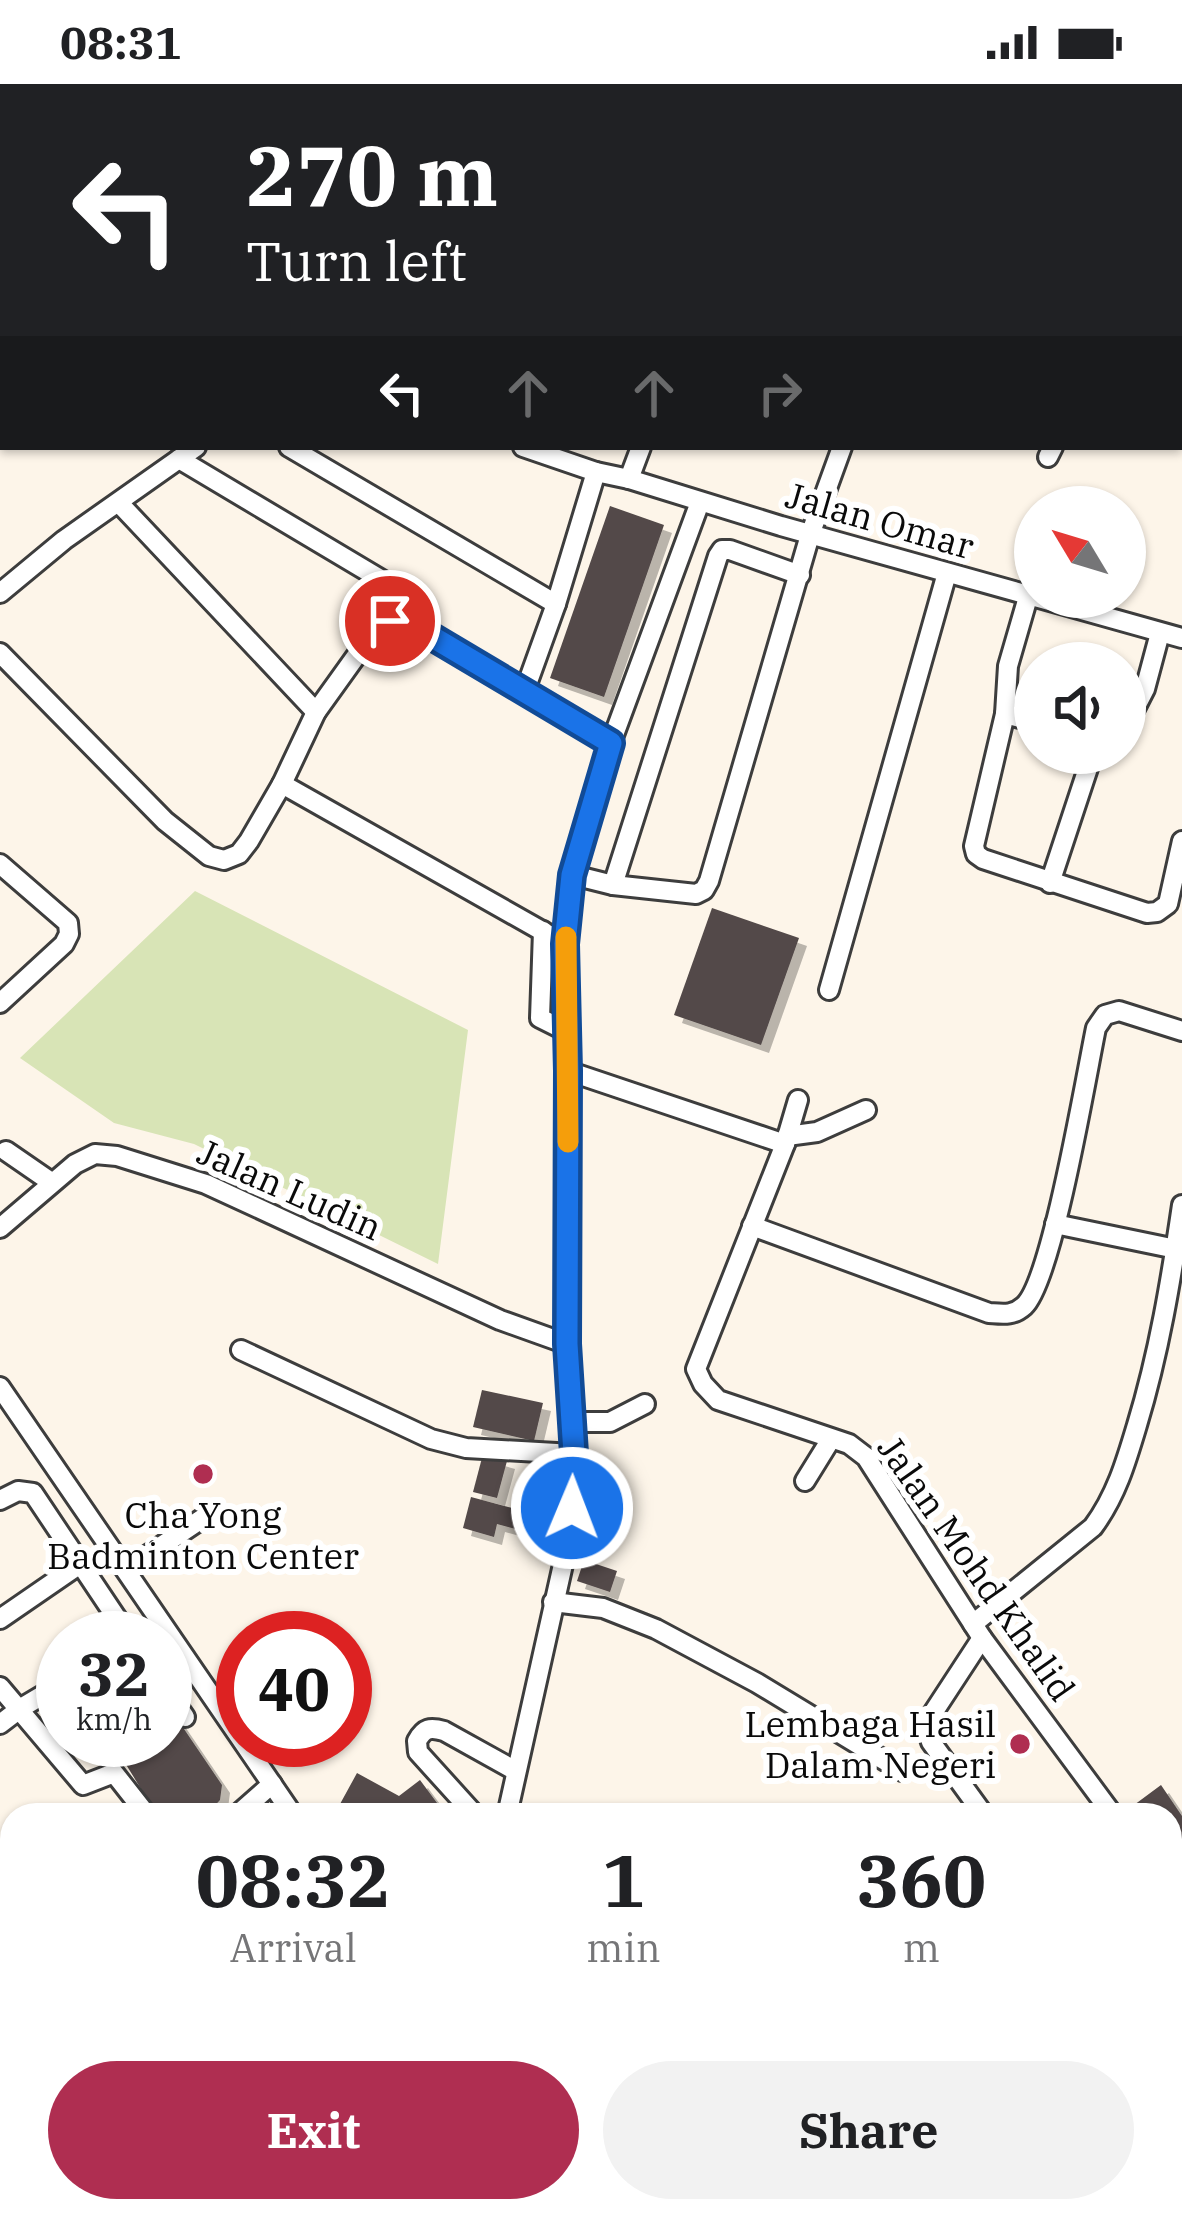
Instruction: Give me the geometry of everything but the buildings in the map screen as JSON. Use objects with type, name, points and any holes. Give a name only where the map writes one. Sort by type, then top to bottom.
[{"type":"street","points":[[295,450],[556,604]]},
{"type":"street","name":"Jalan Omar","points":[[532,450],[1014,593]]},
{"type":"street","points":[[629,479],[640,450]]},
{"type":"street","points":[[572,875],[613,885],[696,894],[704,890],[810,535],[841,450]]},
{"type":"street","points":[[0,592],[64,540],[188,453],[387,583]]},
{"type":"street","points":[[525,690],[596,472]]},
{"type":"street","points":[[509,1803],[572,1508],[565,944],[572,875],[611,743],[700,502]]},
{"type":"street","points":[[118,503],[316,712]]},
{"type":"street","points":[[770,565],[781,526]]},
{"type":"street","points":[[613,885],[718,556],[730,550],[800,575]]},
{"type":"street","points":[[829,990],[947,573]]},
{"type":"street","points":[[1022,618],[1008,666],[1005,714],[976,854],[1148,913],[1168,904],[1182,841]]},
{"type":"street","name":"Jalan Omar","points":[[1107,618],[1182,638]]},
{"type":"street","points":[[0,653],[165,821],[209,856],[224,860],[239,854],[282,784],[316,712],[374,627],[390,621],[414,626],[611,743]]},
{"type":"street","points":[[1146,681],[1160,632]]},
{"type":"street","points":[[1005,714],[1014,716]]},
{"type":"street","points":[[1050,883],[1086,774]]},
{"type":"street","points":[[282,784],[565,944]]},
{"type":"street","points":[[0,864],[68,923],[69,934],[0,1003]]},
{"type":"street","points":[[543,932],[540,1018],[566,1030]]},
{"type":"street","points":[[752,1226],[989,1313],[1008,1315],[1026,1305],[1035,1289],[1055,1224],[1096,1028],[1105,1015],[1119,1010],[1182,1031]]},
{"type":"street","points":[[568,1071],[786,1140],[866,1110]]},
{"type":"street","name":"Jalan Mohd Khalid","points":[[798,1100],[696,1369],[718,1400],[849,1444],[866,1457],[977,1631],[1104,1803]]},
{"type":"street","points":[[6,1151],[51,1182]]},
{"type":"street","name":"Jalan Ludin","points":[[0,1228],[76,1164],[94,1154],[117,1156],[206,1184],[500,1320],[567,1344]]},
{"type":"street","points":[[976,1803],[931,1742],[929,1719],[977,1631],[1105,1511],[1120,1480],[1156,1365],[1182,1205]]},
{"type":"street","points":[[1055,1224],[1176,1249]]},
{"type":"street","points":[[241,1350],[430,1439],[466,1448],[574,1454]]},
{"type":"street","points":[[0,1387],[154,1611]]},
{"type":"street","points":[[571,1422],[610,1422],[644,1404]]},
{"type":"street","points":[[805,1481],[832,1439]]},
{"type":"street","points":[[9,1496],[33,1493],[114,1611]]},
{"type":"street","points":[[127,1569],[212,1512]]},
{"type":"street","points":[[0,1619],[80,1564]]},
{"type":"street","points":[[553,1602],[603,1608],[656,1629],[757,1683],[902,1771]]},
{"type":"street","points":[[192,1667],[285,1803]]},
{"type":"street","points":[[0,1687],[83,1785],[114,1773],[138,1803]]},
{"type":"street","points":[[0,1724],[36,1699]]},
{"type":"street","points":[[464,1803],[418,1752],[417,1741],[424,1730],[444,1731],[516,1771]]},
{"type":"street","points":[[250,1803],[272,1784]]},
{"type":"green space","points":[[195,891],[468,1030],[438,1264],[194,1144],[114,1123],[20,1058]]},
{"type":"slow traffic","points":[[566,937],[568,1142]]},
{"type":"place","name":"Cha Yong Badminton Center","points":[[203,1474]]},
{"type":"place","name":"Lembaga Hasil Dalam Negeri","points":[[1020,1744]]},
{"type":"route","points":[[390,621],[414,626],[611,743],[572,875],[565,944],[572,1508]]}]
